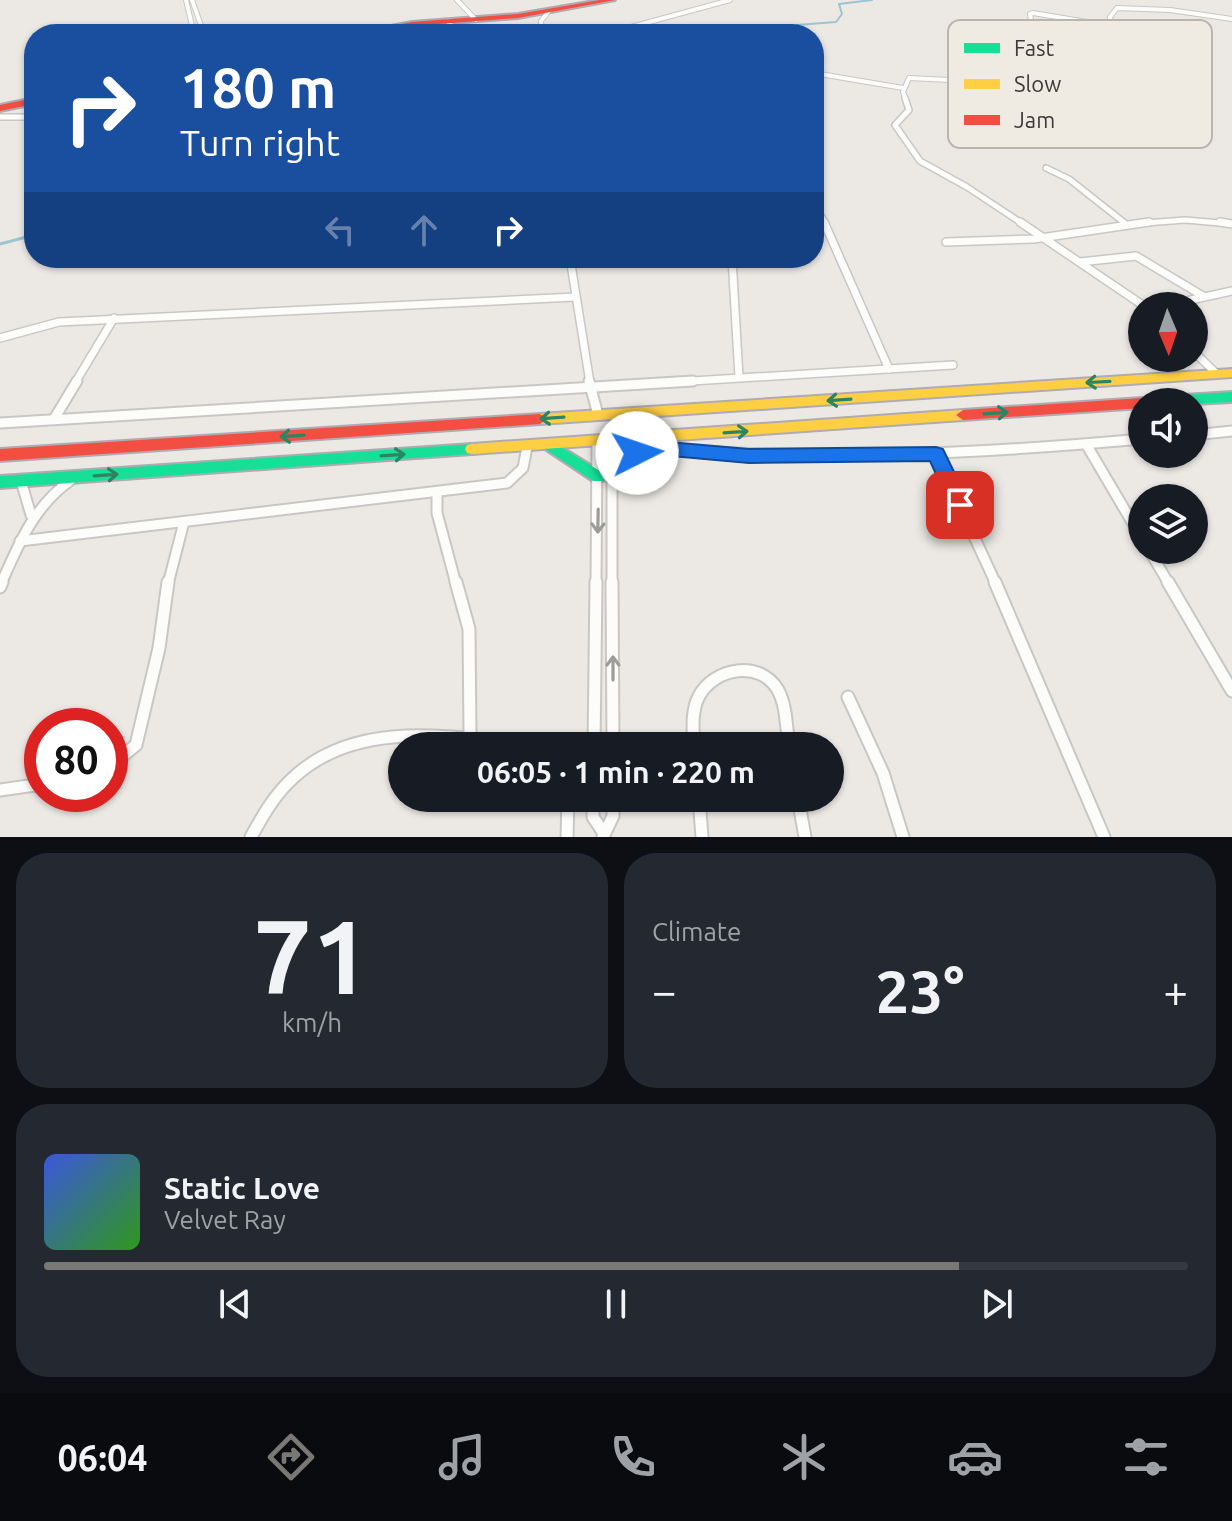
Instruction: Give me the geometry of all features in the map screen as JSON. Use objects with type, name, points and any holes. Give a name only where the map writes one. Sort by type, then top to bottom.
[{"type":"main road","points":[[462,24],[475,19],[600,0]]},
{"type":"main road","points":[[395,24],[549,11],[612,0]]},
{"type":"main road","points":[[0,106],[24,101]]},
{"type":"main road","points":[[0,455],[1224,374]]},
{"type":"main road","points":[[1208,398],[1232,397]]},
{"type":"main road","points":[[0,482],[550,445],[651,442],[1128,404]]},
{"type":"main road","points":[[550,445],[606,477],[651,442]]},
{"type":"street","points":[[186,0],[192,24]]},
{"type":"street","points":[[192,0],[199,24]]},
{"type":"street","points":[[457,0],[475,19]]},
{"type":"street","points":[[642,24],[730,0]]},
{"type":"street","points":[[1110,20],[1114,11],[1131,1]]},
{"type":"street","points":[[1126,6],[1232,19]]},
{"type":"street","points":[[541,24],[549,11]]},
{"type":"street","points":[[1031,20],[1030,14],[1033,13],[1075,20]]},
{"type":"street","points":[[824,75],[903,88]]},
{"type":"street","points":[[948,80],[909,78],[903,88],[909,110],[895,125],[920,161],[1044,238],[1128,295]]},
{"type":"street","points":[[0,117],[24,117]]},
{"type":"street","points":[[1046,168],[1069,179],[1126,224]]},
{"type":"street","points":[[946,242],[1044,238],[1126,224],[1201,219],[1232,224]]},
{"type":"street","points":[[824,222],[889,369]]},
{"type":"street","points":[[1080,262],[1136,256],[1196,292]]},
{"type":"street","points":[[571,268],[598,415]]},
{"type":"street","points":[[733,268],[739,377]]},
{"type":"street","points":[[1208,295],[1232,291]]},
{"type":"street","points":[[0,338],[59,322],[114,318],[575,297]]},
{"type":"street","points":[[54,419],[114,318]]},
{"type":"street","points":[[0,423],[953,365]]},
{"type":"street","points":[[1208,434],[1232,431]]},
{"type":"street","points":[[651,442],[749,456],[936,454],[1128,440]]},
{"type":"street","points":[[604,442],[613,732]]},
{"type":"street","points":[[1086,444],[1128,515]]},
{"type":"street","points":[[20,541],[507,483],[519,475],[526,464],[527,447]]},
{"type":"street","points":[[936,454],[1007,607],[1104,837]]},
{"type":"street","points":[[0,587],[31,515],[50,495],[75,477]]},
{"type":"street","points":[[595,732],[606,477]]},
{"type":"street","points":[[21,481],[31,515]]},
{"type":"street","points":[[437,492],[437,513],[469,629],[470,732]]},
{"type":"street","points":[[128,751],[136,745],[159,648],[170,571],[184,522]]},
{"type":"street","points":[[1157,564],[1232,691]]},
{"type":"street","points":[[693,732],[699,696],[717,677],[741,668],[758,673],[774,685],[781,697],[787,732]]},
{"type":"street","points":[[848,697],[883,773],[903,837]]},
{"type":"street","points":[[251,837],[291,779],[326,752],[388,737]]},
{"type":"street","points":[[0,790],[24,787]]},
{"type":"street","points":[[567,837],[568,812]]},
{"type":"street","points":[[593,812],[603,834]]},
{"type":"street","points":[[603,834],[613,812]]},
{"type":"street","points":[[700,812],[702,837]]},
{"type":"street","points":[[801,812],[805,837]]},
{"type":"waterway","points":[[810,24],[836,22],[842,14],[839,4],[872,0]]},
{"type":"waterway","points":[[0,244],[24,238]]},
{"type":"traffic: fast","points":[[1208,398],[1232,397]]},
{"type":"traffic: fast","points":[[550,445],[598,477]]},
{"type":"traffic: fast","points":[[0,482],[472,449]]},
{"type":"traffic: slow","points":[[540,419],[1232,373]]},
{"type":"traffic: slow","points":[[472,449],[963,415]]},
{"type":"traffic: slow","points":[[613,477],[625,463],[657,439]]},
{"type":"traffic: jam","points":[[412,24],[518,16],[612,0]]},
{"type":"traffic: jam","points":[[0,108],[24,103]]},
{"type":"traffic: jam","points":[[963,415],[1128,404]]},
{"type":"traffic: jam","points":[[0,455],[540,419]]},
{"type":"route","points":[[637,453],[645,447],[749,456],[936,454],[960,505]]}]
